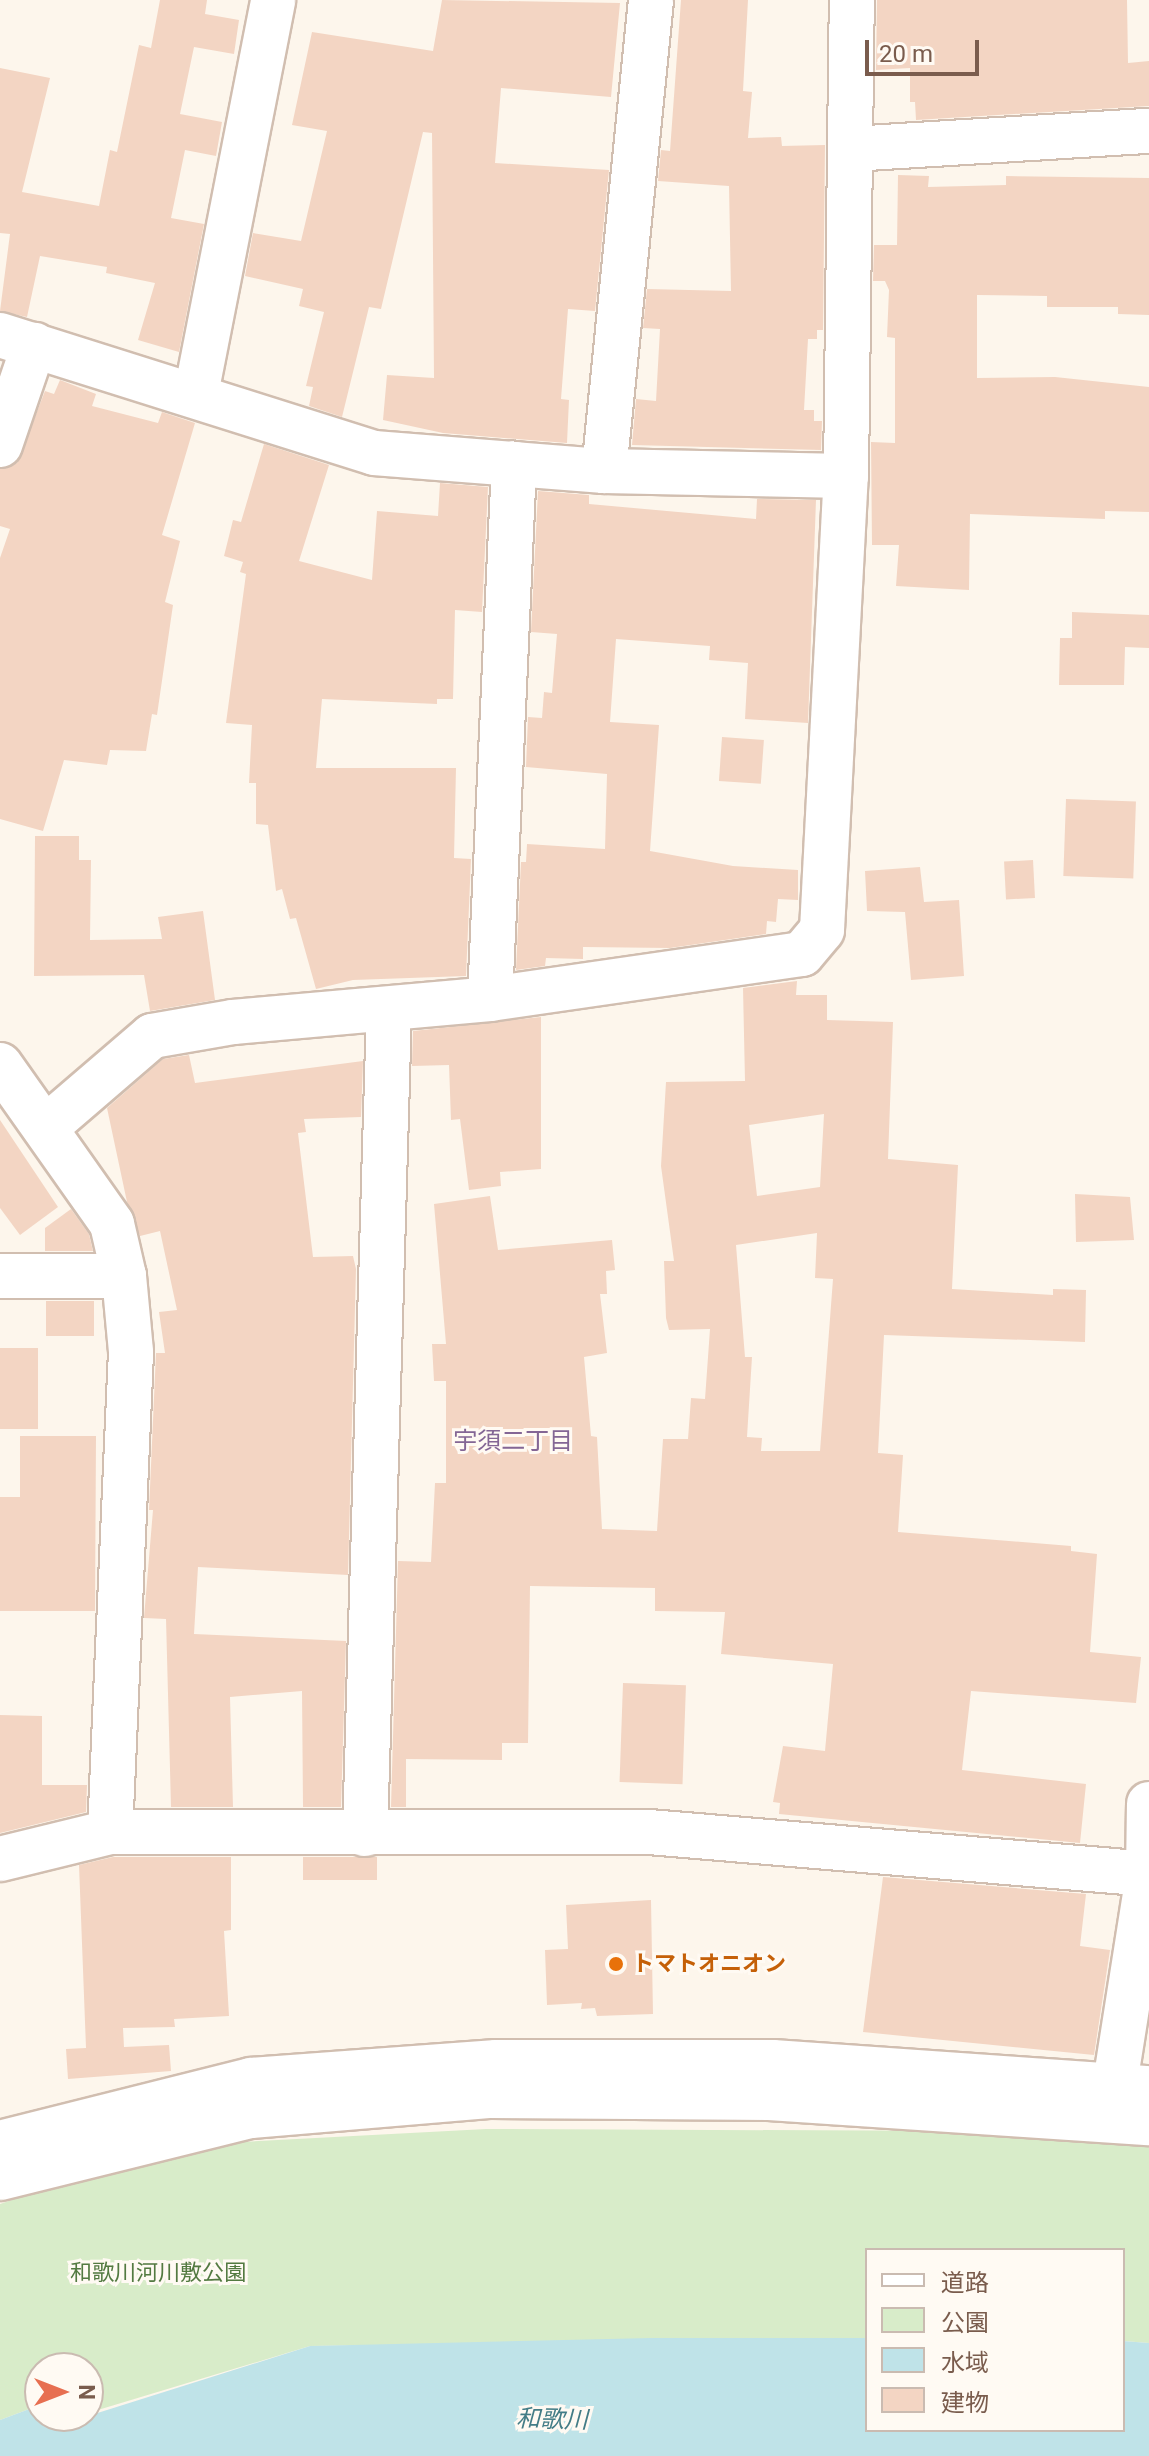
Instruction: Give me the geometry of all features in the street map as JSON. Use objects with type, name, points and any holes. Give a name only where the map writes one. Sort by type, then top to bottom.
[{"type":"street","points":[[196,394],[273,0]]},
{"type":"street","points":[[604,471],[651,0]]},
{"type":"street","points":[[45,1128],[152,1036],[233,1022],[389,1011],[490,999],[802,954],[822,930],[846,476],[852,0]]},
{"type":"street","points":[[851,149],[1149,131]]},
{"type":"street","points":[[0,445],[17,340],[196,394],[374,453],[604,471],[846,476]]},
{"type":"street","points":[[490,999],[514,464]]},
{"type":"street","points":[[365,1834],[389,1011]]},
{"type":"street","points":[[0,1065],[112,1224],[124,1276],[131,1352],[110,1832]]},
{"type":"street","points":[[0,1276],[124,1276]]},
{"type":"street","points":[[1130,2104],[1148,1874],[1149,1804]]},
{"type":"street","points":[[0,1859],[110,1832],[649,1832],[1148,1874]]},
{"type":"street","points":[[0,2143],[251,2080],[496,2062],[773,2062],[1130,2104]]},
{"type":"street","points":[[0,2178],[251,2116],[491,2096],[1130,2104]]},
{"type":"green space","name":"和歌川河川敷公園","points":[[486,2129],[979,2131],[1149,2146],[1149,2343],[1125,2341],[1125,2248],[865,2248],[865,2338],[310,2346],[104,2408],[104,2352],[24,2352],[24,2411],[0,2420],[0,2204],[103,2169],[242,2142]]},
{"type":"water","name":"和歌川","points":[[652,2338],[865,2338],[865,2432],[1125,2432],[1125,2341],[1149,2343],[1149,2456],[0,2456],[0,2420],[24,2411],[24,2432],[104,2432],[104,2411],[310,2346]]},
{"type":"building","points":[[160,0],[207,0],[205,14],[239,20],[234,54],[194,47],[180,114],[222,122],[216,156],[185,150],[171,218],[204,224],[179,352],[138,340],[155,283],[106,273],[107,267],[40,256],[27,317],[0,311],[10,234],[0,233],[0,68],[50,78],[22,192],[99,206],[110,150],[117,152],[139,45],[151,48]]},
{"type":"building","points":[[442,0],[620,3],[611,97],[501,88],[495,163],[609,170],[595,311],[568,309],[561,399],[569,400],[567,443],[443,433],[383,420],[387,375],[434,378],[432,133],[423,132],[381,309],[369,307],[342,417],[309,406],[313,387],[306,386],[324,312],[299,306],[303,289],[245,276],[253,233],[301,241],[327,131],[292,125],[312,32],[433,51]]},
{"type":"building","points":[[681,0],[748,0],[743,91],[752,92],[748,138],[781,137],[782,146],[825,145],[823,330],[817,330],[817,339],[808,339],[804,410],[814,410],[814,421],[822,421],[821,450],[632,445],[636,399],[656,401],[660,329],[643,328],[647,289],[731,291],[729,186],[658,181],[661,150],[670,151]]},
{"type":"building","points":[[877,0],[1127,0],[1128,63],[1149,61],[1149,106],[916,120],[915,102],[910,102],[910,68],[876,70]]},
{"type":"building","points":[[898,175],[929,176],[928,187],[1006,185],[1006,176],[1149,178],[1149,315],[1118,314],[1118,307],[1047,307],[1047,296],[977,295],[977,378],[1055,377],[1149,387],[1149,512],[1105,511],[1105,519],[970,514],[969,590],[896,586],[899,545],[872,545],[871,442],[895,443],[895,338],[887,337],[889,290],[885,281],[873,281],[874,245],[897,245]]},
{"type":"building","points":[[60,380],[96,394],[92,406],[158,423],[162,412],[195,423],[162,535],[180,541],[165,602],[173,605],[157,715],[152,714],[146,751],[110,750],[107,765],[64,760],[43,831],[0,819],[0,558],[10,529],[0,526],[0,469],[17,463],[45,391],[54,394]]},
{"type":"building","points":[[264,444],[329,465],[299,561],[372,580],[377,511],[438,516],[440,483],[488,487],[482,612],[455,610],[453,699],[437,699],[437,704],[322,699],[316,768],[456,768],[454,858],[471,859],[466,976],[353,980],[316,989],[296,918],[290,919],[282,889],[276,891],[268,825],[256,824],[256,783],[249,783],[252,725],[226,723],[246,574],[240,572],[243,562],[224,556],[233,520],[241,522]]},
{"type":"building","points":[[538,491],[589,495],[589,504],[756,519],[757,499],[816,500],[808,723],[745,719],[748,663],[709,660],[710,646],[616,639],[610,722],[659,725],[650,851],[733,866],[798,870],[798,900],[778,899],[776,922],[767,921],[766,934],[670,948],[583,947],[583,959],[546,958],[545,966],[516,970],[521,862],[526,862],[527,844],[605,849],[607,774],[526,767],[528,717],[542,718],[544,692],[552,693],[557,634],[531,632]]},
{"type":"building","points":[[1072,612],[1149,615],[1149,648],[1125,647],[1124,685],[1059,685],[1060,638],[1072,638]]},
{"type":"building","points":[[722,737],[764,740],[761,784],[719,781]]},
{"type":"building","points":[[1066,799],[1136,801],[1133,878],[1063,876]]},
{"type":"building","points":[[35,836],[79,836],[79,860],[91,860],[90,940],[162,939],[158,917],[203,911],[215,1000],[150,1011],[144,975],[34,976]]},
{"type":"building","points":[[1033,860],[1035,898],[1006,899],[1004,862]]},
{"type":"building","points":[[920,867],[924,902],[959,900],[964,976],[911,980],[905,912],[867,911],[865,871]]},
{"type":"building","points":[[797,981],[796,995],[827,995],[827,1020],[893,1022],[888,1159],[958,1165],[952,1289],[1053,1295],[1053,1289],[1086,1290],[1085,1342],[884,1335],[878,1453],[903,1455],[898,1532],[1071,1546],[1071,1551],[1097,1554],[1090,1652],[1141,1657],[1136,1703],[971,1691],[962,1770],[1086,1784],[1080,1843],[779,1814],[780,1803],[773,1802],[783,1746],[825,1751],[833,1664],[721,1654],[725,1612],[655,1611],[655,1588],[530,1586],[528,1743],[502,1743],[502,1760],[406,1759],[406,1807],[391,1807],[398,1561],[431,1562],[435,1483],[446,1483],[446,1381],[434,1381],[432,1344],[446,1344],[434,1204],[490,1196],[498,1250],[612,1240],[615,1270],[606,1271],[607,1294],[600,1294],[607,1353],[584,1357],[591,1436],[597,1437],[602,1529],[657,1531],[663,1439],[688,1439],[691,1398],[705,1399],[710,1329],[669,1330],[666,1318],[664,1261],[674,1261],[661,1166],[666,1082],[745,1081],[743,988]],"holes":[[[824,1114],[820,1187],[757,1196],[749,1125]],[[817,1233],[815,1278],[833,1279],[820,1451],[761,1451],[762,1438],[747,1437],[752,1357],[745,1357],[736,1245]]]},
{"type":"building","points":[[541,1017],[541,1169],[500,1172],[501,1186],[469,1190],[460,1119],[451,1120],[449,1065],[412,1066],[413,1031]]},
{"type":"building","points":[[189,1055],[195,1083],[363,1061],[361,1117],[304,1119],[306,1132],[298,1133],[313,1257],[353,1256],[356,1269],[348,1575],[198,1567],[194,1634],[346,1641],[341,1807],[303,1807],[302,1691],[230,1697],[233,1807],[171,1807],[166,1619],[144,1618],[153,1510],[149,1510],[156,1353],[165,1353],[159,1312],[177,1310],[160,1231],[140,1236],[127,1202],[107,1108],[163,1059]]},
{"type":"building","points":[[0,1120],[58,1207],[20,1235],[0,1208]]},
{"type":"building","points":[[1075,1194],[1130,1197],[1134,1240],[1076,1242]]},
{"type":"building","points":[[71,1209],[89,1234],[93,1251],[45,1251],[45,1228]]},
{"type":"building","points":[[46,1301],[94,1301],[94,1336],[46,1336]]},
{"type":"building","points":[[0,1348],[38,1348],[38,1429],[0,1429]]},
{"type":"building","points":[[20,1436],[96,1436],[95,1611],[0,1611],[0,1497],[20,1497]]},
{"type":"building","points":[[623,1683],[686,1685],[683,1784],[620,1782]]},
{"type":"building","points":[[0,1715],[42,1716],[42,1785],[87,1785],[86,1812],[0,1833]]},
{"type":"building","points":[[113,1857],[231,1857],[231,1930],[224,1931],[229,2016],[174,2019],[175,2027],[123,2028],[124,2047],[169,2045],[171,2071],[68,2079],[66,2049],[86,2048],[79,1865]]},
{"type":"building","points":[[303,1857],[377,1857],[377,1880],[303,1880]]},
{"type":"building","points":[[883,1877],[1086,1894],[1080,1946],[1110,1950],[1094,2055],[863,2032]]},
{"type":"building","points":[[651,1900],[653,2014],[597,2016],[595,2008],[581,2009],[582,2003],[547,2005],[545,1950],[568,1949],[566,1905]]},
{"type":"place","name":"トマトオニオン","points":[[616,1964]]},
{"type":"district","name":"宇須二丁目","points":[[513,1442]]}]
